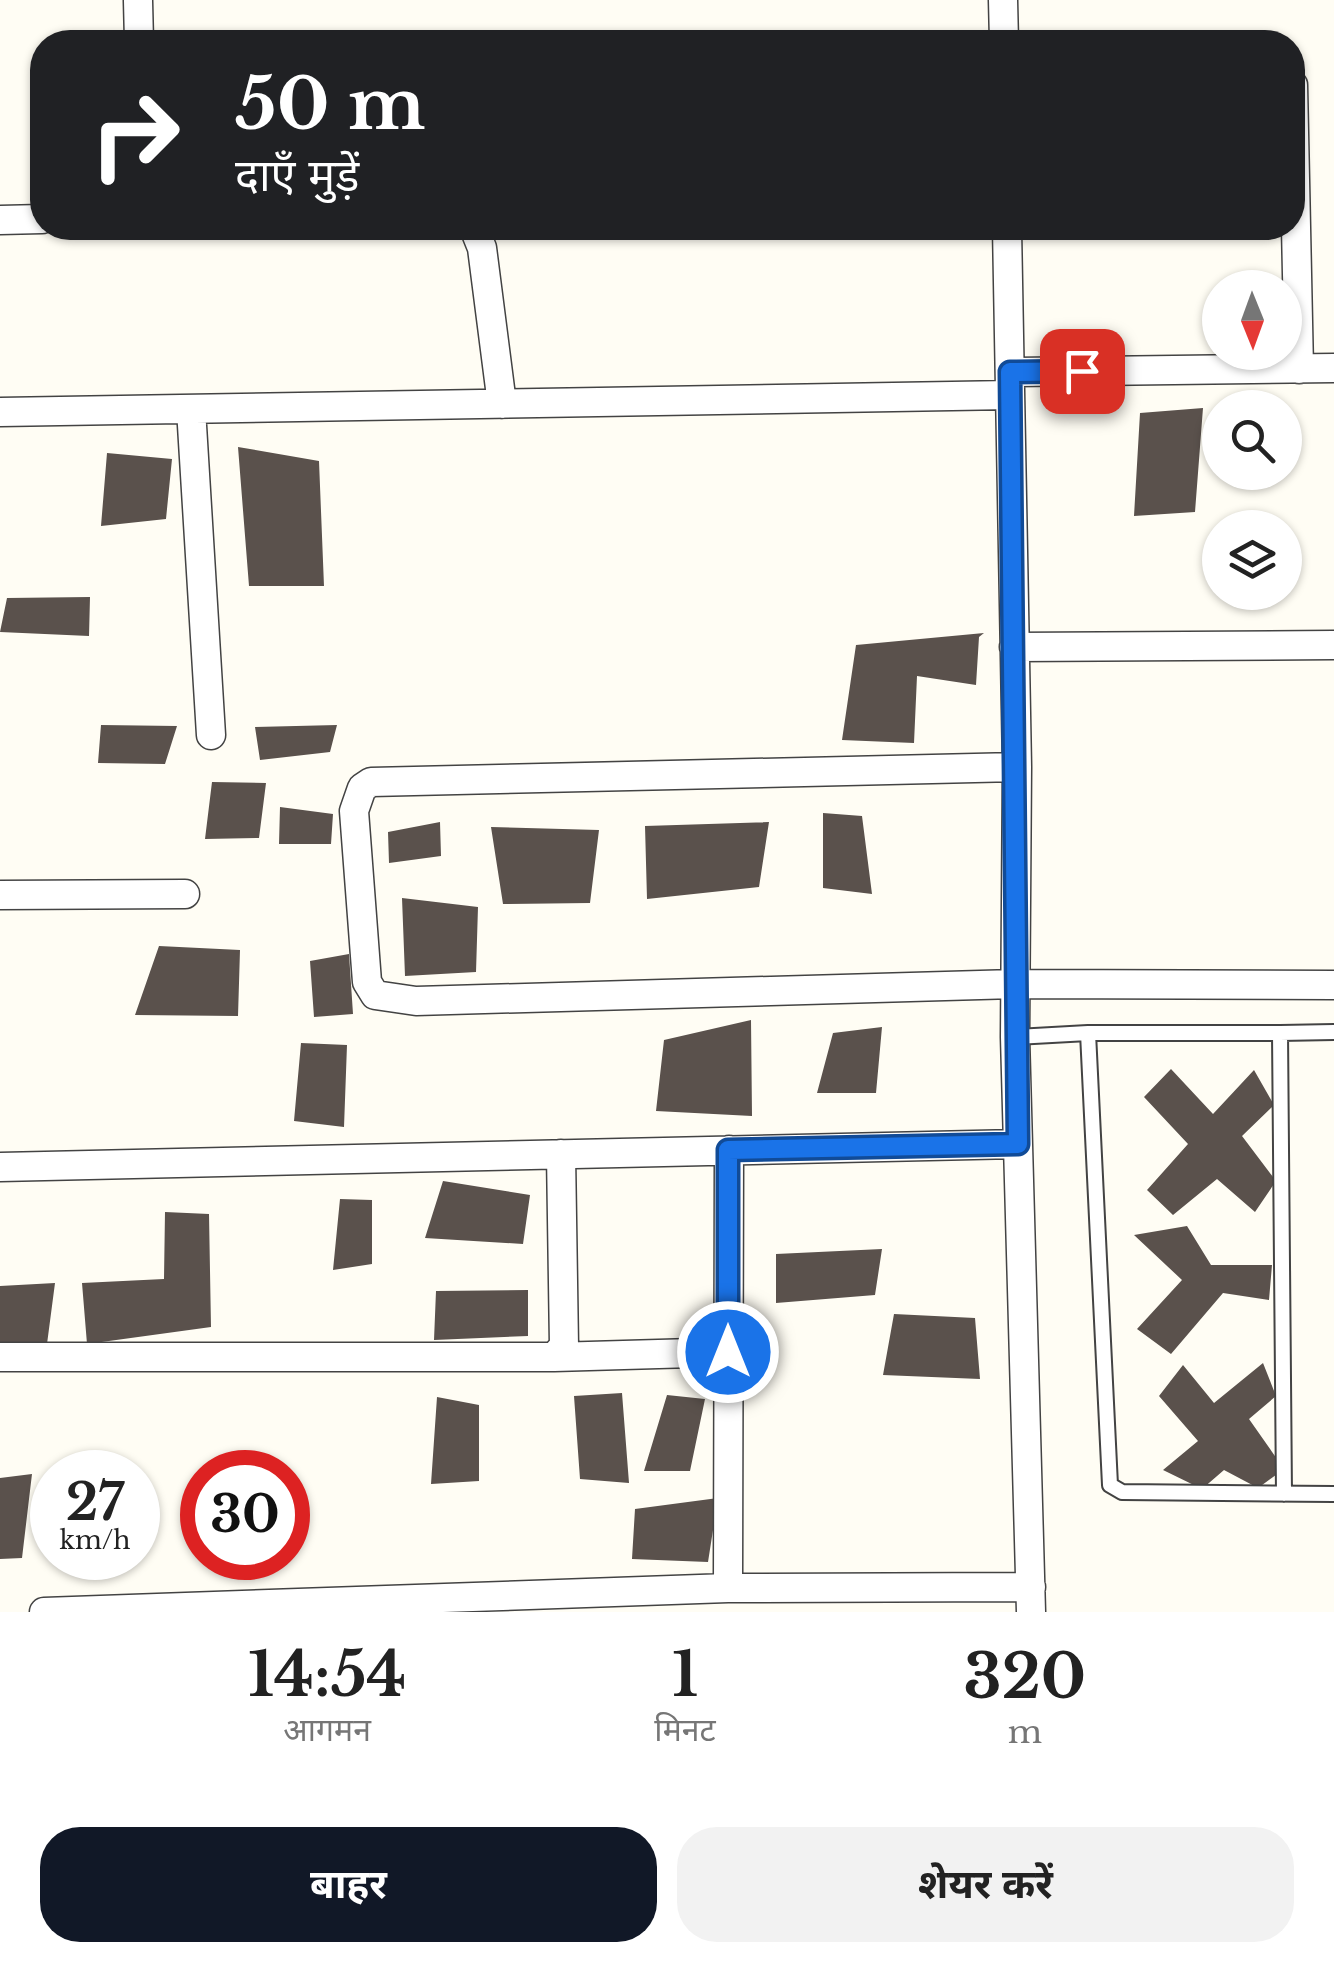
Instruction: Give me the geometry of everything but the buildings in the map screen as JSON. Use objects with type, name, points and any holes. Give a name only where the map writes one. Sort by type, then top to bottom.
[{"type":"street","points":[[1003,0],[1004,30]]},
{"type":"street","points":[[138,1],[139,30]]},
{"type":"street","points":[[0,220],[30,220]]},
{"type":"street","points":[[479,240],[502,404]]},
{"type":"street","points":[[44,1612],[728,1588],[1031,1600],[1014,1037],[1016,766],[1008,240]]},
{"type":"street","points":[[1297,240],[1297,270]]},
{"type":"street","points":[[1302,368],[1334,368]]},
{"type":"street","points":[[0,412],[502,404],[1260,370]]},
{"type":"street","points":[[191,409],[211,735]]},
{"type":"street","points":[[1014,647],[1334,645]]},
{"type":"street","points":[[1016,766],[384,778],[362,788],[354,811],[367,982],[375,995],[394,1000],[1015,984],[1334,985]]},
{"type":"street","points":[[0,895],[185,894]]},
{"type":"street","points":[[0,1167],[1018,1144]]},
{"type":"street","points":[[728,1150],[728,1588]]},
{"type":"street","points":[[554,1357],[564,1346],[561,1154]]},
{"type":"street","points":[[0,1357],[554,1357],[728,1352]]},
{"type":"lane","points":[[1014,1037],[1334,1032]]},
{"type":"lane","points":[[1088,1033],[1108,1481],[1122,1492],[1334,1494]]},
{"type":"lane","points":[[1280,1033],[1284,1494]]},
{"type":"route","points":[[728,1352],[728,1150],[1018,1144],[1010,372],[1082,371]]}]
